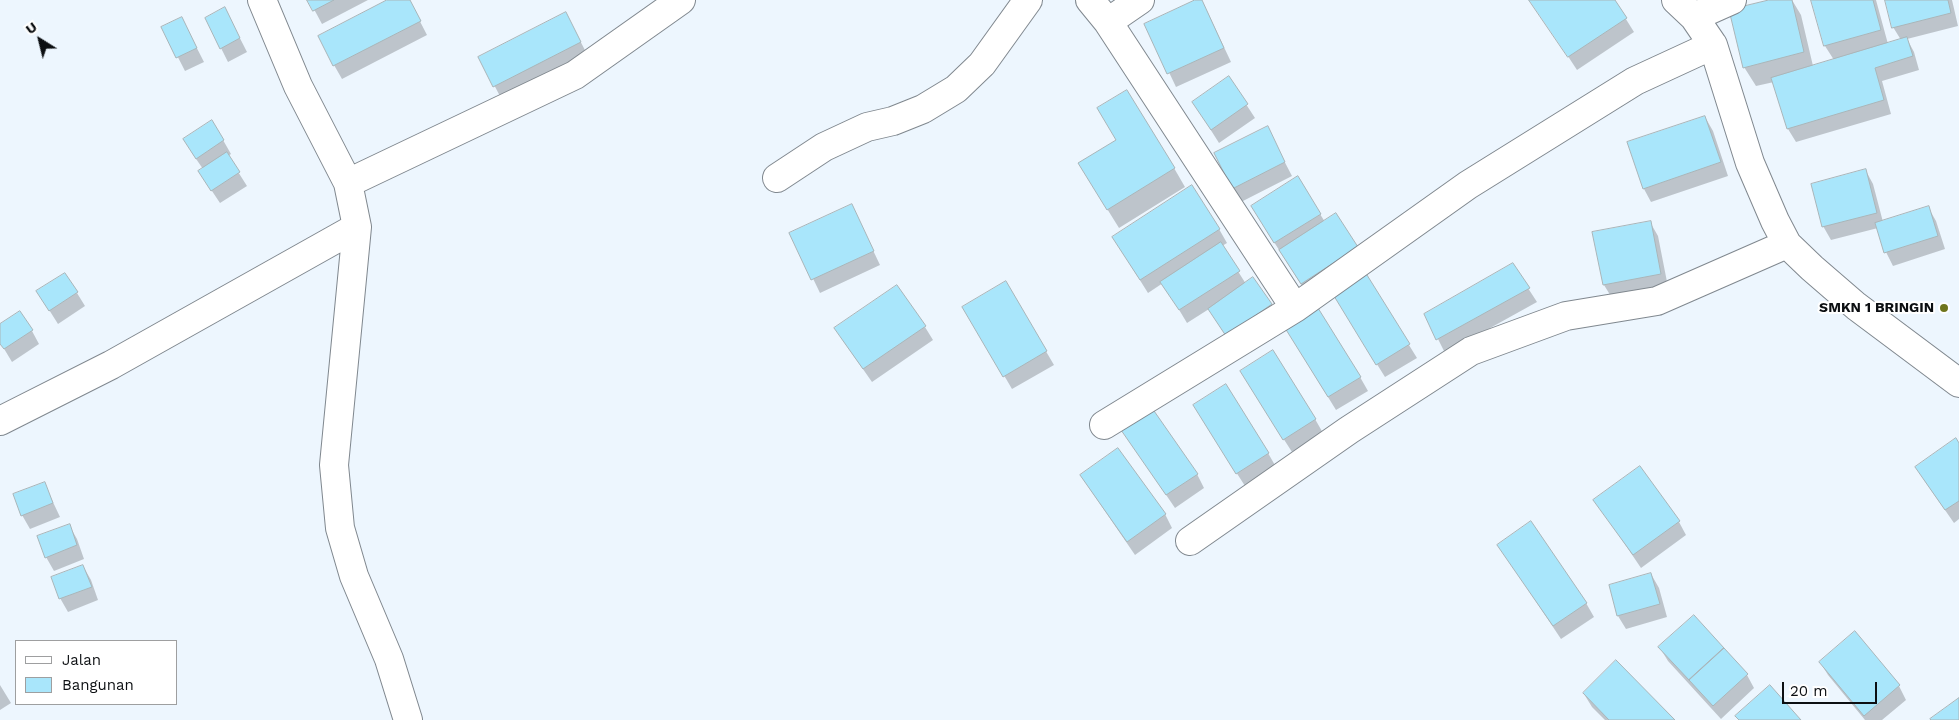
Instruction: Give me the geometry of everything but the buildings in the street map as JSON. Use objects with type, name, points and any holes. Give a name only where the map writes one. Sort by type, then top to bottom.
[{"type":"street","points":[[262,0],[298,86],[348,183],[357,227],[334,465],[340,528],[354,576],[389,659],[408,720]]},
{"type":"street","points":[[348,183],[575,75],[681,0]]},
{"type":"street","points":[[777,178],[824,147],[867,127],[893,121],[923,110],[956,89],[982,64],[1028,0]]},
{"type":"street","points":[[1090,0],[1108,22],[1295,308]]},
{"type":"street","points":[[1108,22],[1140,0]]},
{"type":"street","points":[[1732,0],[1685,8],[1713,45],[1750,163],[1787,244],[1856,306],[1959,382]]},
{"type":"street","points":[[1104,425],[1295,308],[1468,185],[1634,81],[1713,45]]},
{"type":"street","points":[[0,421],[111,365],[357,227]]},
{"type":"street","points":[[1190,541],[1349,430],[1471,351],[1566,316],[1657,300],[1787,244]]},
{"type":"place","name":"SMKN 1 BRINGIN","points":[[1944,308]]}]
